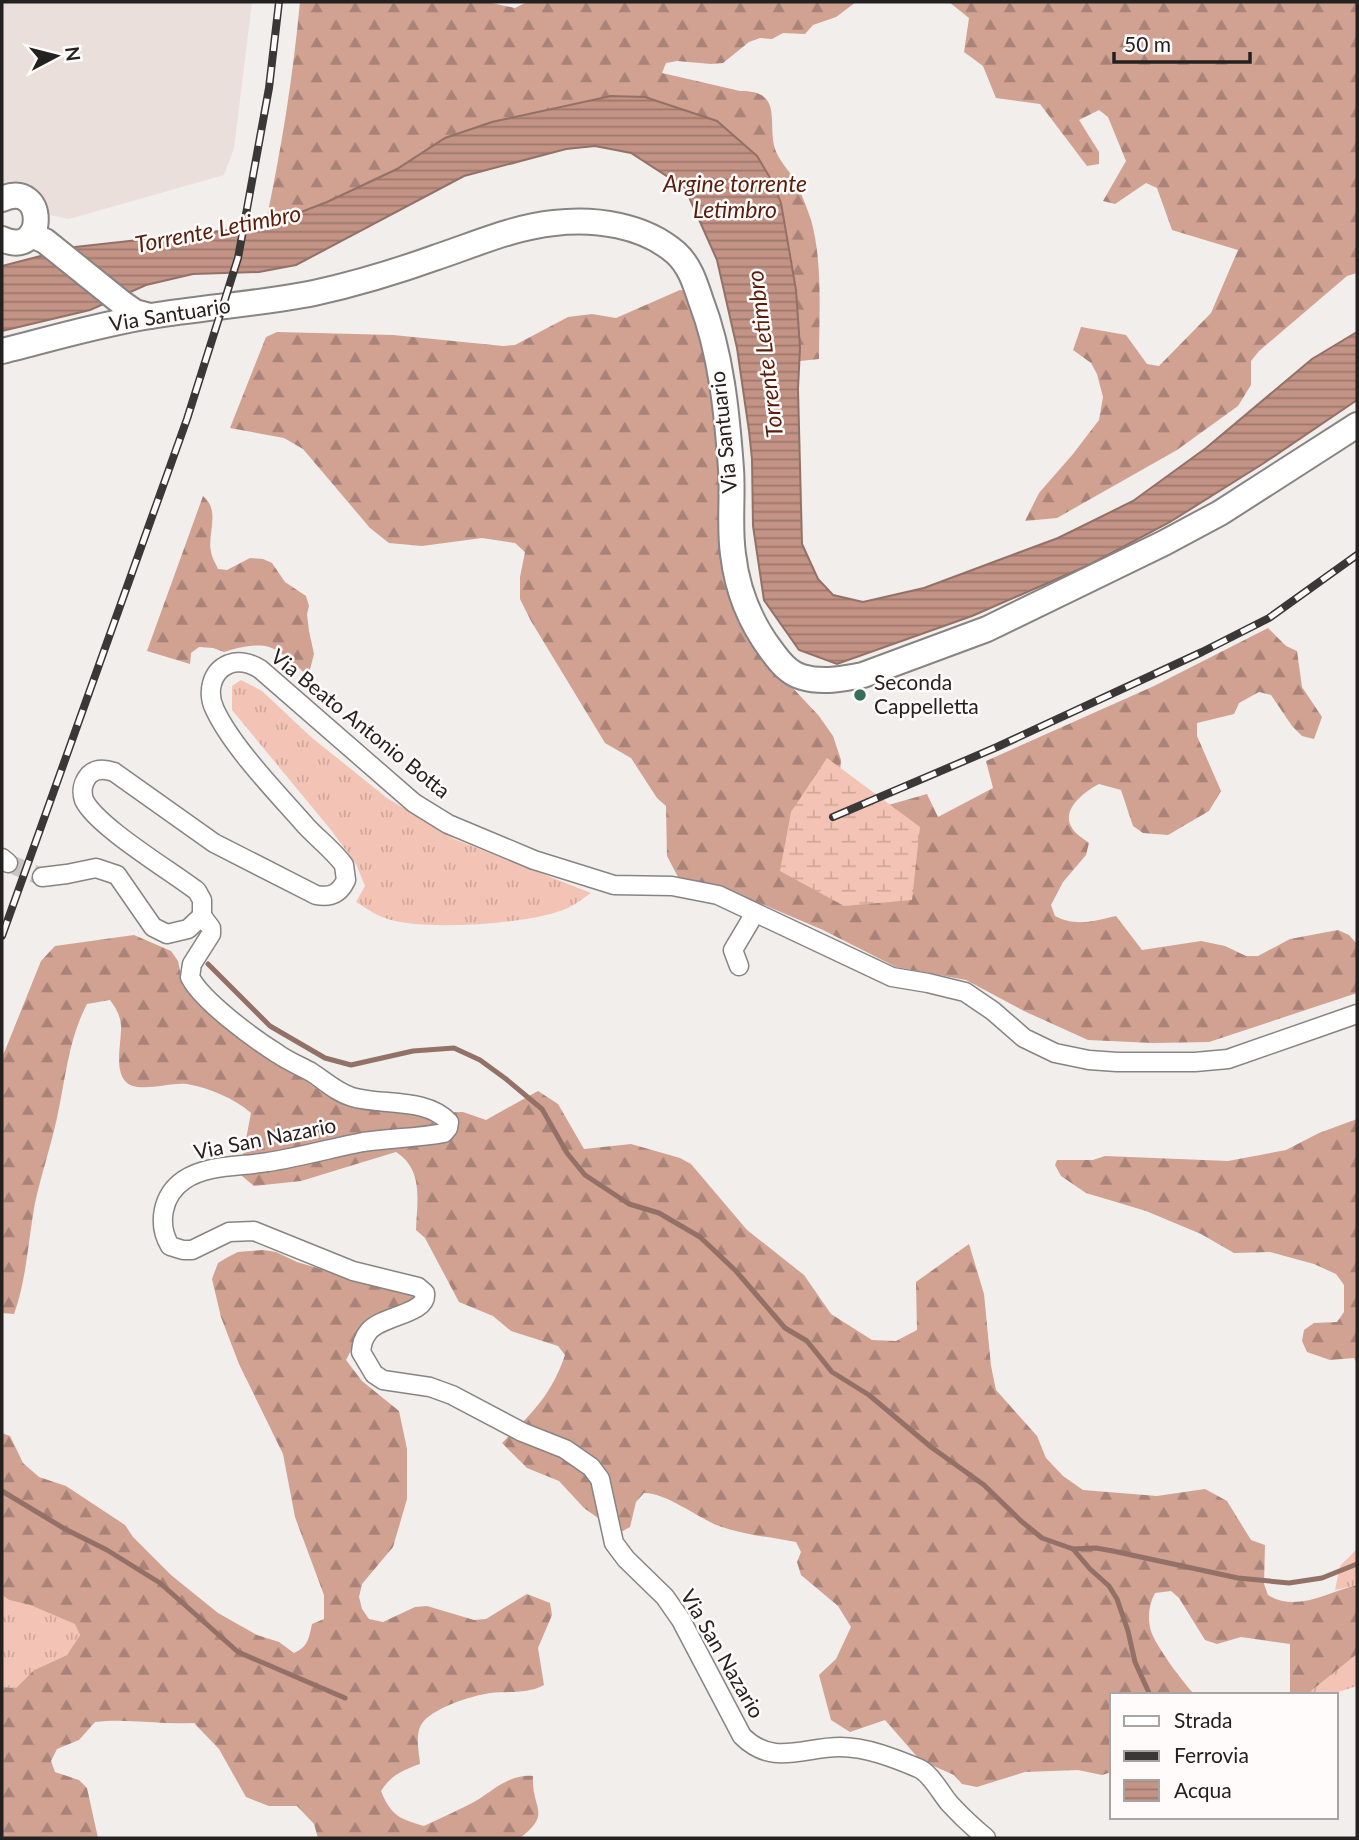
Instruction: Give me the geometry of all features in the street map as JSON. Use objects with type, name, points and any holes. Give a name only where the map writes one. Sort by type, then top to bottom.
[{"type":"main road","points":[[2,199],[20,197],[33,206],[41,241]]},
{"type":"main road","name":"Via Santuario","points":[[2,351],[150,316],[313,293],[435,258],[495,236],[554,223],[600,222],[630,229],[657,240],[676,253],[688,266],[711,332],[720,375],[731,471],[733,554],[747,609],[762,639],[782,665],[800,677],[820,680],[863,675],[987,629],[1099,576],[1220,513],[1357,425]]},
{"type":"main road","points":[[2,239],[13,243],[41,241],[135,312],[150,316]]},
{"type":"street","name":"Via Beato Antonio Botta","points":[[202,916],[202,900],[197,891],[108,827],[86,803],[82,790],[84,783],[94,772],[114,772],[214,844],[316,895],[324,897],[338,892],[346,880],[344,865],[271,785],[237,744],[215,710],[211,690],[213,680],[225,666],[243,662],[260,669],[414,803],[448,824],[534,860],[614,885],[671,886],[718,895],[892,977],[965,992],[993,1011],[1024,1038],[1055,1053],[1117,1062],[1195,1062],[1228,1059],[1357,1014]]},
{"type":"street","points":[[42,877],[96,868],[117,875],[153,927],[167,934],[188,929],[202,916]]},
{"type":"street","points":[[739,966],[733,950],[755,913]]},
{"type":"street","name":"Via San Nazario","points":[[202,916],[211,928],[211,934],[196,956],[190,977],[205,997],[277,1054],[342,1093],[378,1102],[422,1107],[433,1110],[449,1122],[444,1133],[362,1143],[266,1163],[207,1170],[185,1180],[171,1192],[162,1216],[164,1236],[170,1246],[192,1250],[229,1232],[254,1231],[353,1270],[418,1287],[425,1293],[426,1300],[422,1306],[385,1320],[371,1329],[363,1340],[361,1352],[373,1374],[383,1380],[430,1387],[452,1395],[522,1432],[565,1448],[591,1467],[600,1479],[614,1543],[626,1559],[665,1597],[681,1620],[742,1736],[753,1747],[788,1754],[839,1747],[863,1749],[922,1769],[950,1804],[986,1838]]},
{"type":"shaded area","points":[[2,2],[252,2],[234,148],[224,175],[69,219],[20,209],[2,214]]},
{"type":"green space","points":[[300,2],[487,2],[515,8],[527,2],[856,2],[836,17],[813,25],[805,34],[783,33],[772,39],[760,38],[749,42],[723,63],[666,63],[662,73],[754,92],[768,102],[775,149],[799,190],[815,236],[820,289],[819,359],[800,361],[796,290],[781,203],[757,156],[717,121],[645,97],[611,96],[492,122],[445,138],[397,169],[327,202],[265,226],[286,114]]},
{"type":"green space","points":[[949,2],[1357,2],[1357,273],[1347,276],[1259,351],[1251,361],[1251,385],[1238,406],[1177,450],[1057,518],[1025,521],[1039,493],[1099,420],[1103,397],[1097,374],[1091,363],[1073,350],[1081,327],[1126,335],[1147,364],[1159,366],[1211,313],[1238,250],[1172,230],[1157,188],[1146,183],[1115,204],[1103,201],[1126,161],[1108,117],[1099,110],[1079,120],[1099,152],[1099,164],[1087,166],[1040,104],[996,98],[983,66],[964,52],[969,18]]},
{"type":"green space","points":[[680,290],[688,291],[708,359],[715,407],[727,583],[742,627],[833,736],[841,760],[840,772],[857,814],[927,794],[938,817],[993,788],[986,761],[1154,686],[1268,628],[1286,646],[1297,651],[1302,687],[1322,717],[1314,739],[1302,736],[1292,726],[1271,695],[1259,692],[1239,703],[1234,714],[1197,723],[1197,736],[1221,791],[1209,811],[1168,835],[1143,833],[1133,826],[1121,790],[1099,784],[1093,787],[1081,796],[1069,815],[1073,830],[1089,843],[1086,855],[1063,882],[1051,905],[1055,916],[1070,921],[1085,922],[1116,916],[1142,950],[1201,941],[1225,946],[1246,956],[1258,956],[1290,939],[1338,930],[1349,935],[1357,944],[1357,993],[1209,1042],[1088,1040],[1024,1011],[966,980],[896,967],[823,930],[722,887],[678,877],[667,856],[666,806],[657,798],[631,758],[605,743],[520,599],[520,577],[525,552],[515,543],[482,538],[422,546],[389,543],[370,528],[303,449],[284,438],[230,428],[266,337],[277,332],[393,335],[515,345],[568,317],[592,314],[616,318]]},
{"type":"green space","points":[[203,496],[211,508],[210,545],[218,569],[227,570],[250,558],[263,559],[272,563],[285,582],[306,596],[314,654],[308,677],[284,656],[264,646],[246,646],[224,652],[199,647],[191,653],[190,664],[147,651]]},
{"type":"green space","points":[[241,680],[262,691],[311,737],[387,798],[454,839],[591,893],[568,908],[552,914],[504,922],[424,925],[381,917],[370,911],[356,902],[365,886],[356,864],[232,710],[232,686]]},
{"type":"green space","points":[[827,758],[920,827],[912,900],[844,906],[780,871],[791,812]]},
{"type":"green space","points":[[134,935],[171,951],[178,961],[183,986],[232,1029],[330,1098],[428,1113],[463,1112],[486,1120],[538,1091],[558,1104],[584,1149],[631,1144],[680,1158],[691,1164],[747,1230],[804,1275],[831,1314],[872,1340],[896,1341],[917,1330],[916,1282],[969,1244],[984,1294],[996,1390],[1037,1436],[1046,1458],[1063,1476],[1083,1490],[1157,1496],[1205,1489],[1227,1501],[1251,1540],[1265,1545],[1264,1584],[1268,1595],[1279,1600],[1301,1602],[1357,1585],[1357,1654],[1308,1693],[1290,1693],[1290,1644],[1241,1637],[1217,1644],[1205,1640],[1179,1598],[1171,1591],[1155,1593],[1149,1611],[1151,1631],[1170,1664],[1193,1693],[1110,1693],[1110,1773],[1102,1775],[1078,1770],[1025,1772],[977,1787],[962,1784],[954,1775],[920,1760],[885,1720],[850,1732],[831,1720],[819,1675],[836,1659],[851,1627],[838,1606],[801,1575],[797,1562],[801,1552],[796,1542],[728,1529],[662,1497],[644,1493],[636,1502],[630,1527],[619,1533],[584,1508],[559,1481],[527,1468],[502,1443],[547,1393],[565,1355],[558,1346],[511,1331],[493,1316],[459,1302],[425,1238],[416,1230],[417,1187],[415,1177],[405,1159],[396,1152],[301,1181],[254,1186],[236,1171],[242,1160],[251,1113],[229,1098],[187,1084],[139,1087],[127,1083],[119,1064],[120,1021],[110,1000],[87,1004],[76,1029],[57,1120],[35,1203],[25,1273],[18,1300],[14,1314],[2,1313],[2,1058],[41,961],[55,946]]},
{"type":"green space","points":[[1357,1119],[1357,1363],[1354,1358],[1330,1360],[1307,1352],[1302,1341],[1304,1330],[1314,1323],[1337,1322],[1344,1312],[1344,1285],[1336,1274],[1314,1264],[1270,1252],[1234,1253],[1201,1234],[1146,1211],[1086,1193],[1061,1176],[1055,1165],[1057,1160],[1093,1160],[1105,1156],[1228,1161],[1286,1150],[1319,1133]]},
{"type":"green space","points":[[263,1250],[416,1297],[405,1305],[367,1320],[346,1360],[362,1381],[399,1411],[407,1449],[407,1499],[393,1547],[362,1584],[359,1597],[362,1609],[369,1619],[383,1622],[415,1607],[427,1606],[474,1620],[486,1619],[527,1594],[550,1603],[552,1615],[538,1648],[544,1685],[525,1691],[473,1697],[433,1713],[419,1729],[420,1764],[393,1777],[381,1791],[397,1815],[424,1826],[472,1803],[511,1779],[533,1776],[538,1810],[536,1822],[520,1838],[318,1838],[314,1824],[297,1806],[269,1806],[246,1797],[219,1749],[194,1723],[107,1721],[95,1722],[79,1740],[57,1749],[51,1761],[55,1772],[79,1780],[87,1788],[98,1838],[2,1838],[2,1687],[16,1688],[34,1670],[67,1655],[80,1635],[75,1624],[2,1595],[2,1433],[10,1436],[23,1463],[39,1477],[66,1486],[125,1525],[133,1537],[171,1575],[218,1613],[257,1635],[279,1642],[294,1653],[305,1645],[312,1624],[324,1619],[324,1595],[295,1517],[283,1454],[239,1364],[221,1317],[212,1279],[218,1263],[228,1257],[238,1252]]},
{"type":"green space","points":[[1357,1549],[1357,1585],[1335,1590],[1340,1566]]},
{"type":"green space","points":[[2,1595],[9,1600],[30,1605],[76,1624],[80,1635],[67,1655],[34,1670],[16,1688],[2,1687]]},
{"type":"green space","points":[[1357,1654],[1357,1686],[1335,1693],[1308,1693]]},
{"type":"water","name":"Argine torrente Letimbro","points":[[611,96],[645,97],[717,121],[757,156],[772,181],[781,203],[796,290],[800,348],[798,389],[802,544],[818,579],[833,595],[863,602],[924,588],[1058,538],[1133,501],[1206,448],[1312,359],[1357,332],[1357,400],[1170,522],[1089,565],[972,616],[837,664],[799,650],[764,600],[753,526],[749,431],[737,348],[717,260],[685,188],[631,153],[595,146],[566,149],[464,176],[296,265],[259,272],[193,274],[146,285],[90,310],[2,331],[2,266],[75,247],[265,226],[327,202],[397,169],[445,138],[492,122]]},
{"type":"waterway","points":[[208,964],[270,1026],[325,1058],[351,1065],[413,1051],[454,1048],[480,1060],[506,1079],[542,1109],[567,1153],[585,1175],[629,1204],[659,1213],[700,1237],[736,1271],[785,1328],[807,1341],[832,1372],[869,1395],[931,1447],[984,1485],[1042,1538],[1073,1549],[1109,1586],[1117,1599],[1135,1662],[1149,1693]]},
{"type":"waterway","points":[[2,1491],[160,1583],[238,1652],[345,1698]]},
{"type":"waterway","points":[[1073,1549],[1096,1548],[1238,1578],[1289,1583],[1322,1578],[1357,1564]]},
{"type":"tunnel","points":[[8,863],[42,877]]},
{"type":"railway","points":[[2,936],[187,419],[238,258],[269,88],[279,2]]},
{"type":"railway","points":[[833,817],[997,747],[1202,652],[1269,618],[1357,555]]},
{"type":"place","name":"Seconda Cappelletta","points":[[860,695]]},
{"type":"water label","name":"Torrente Letimbro","points":[[218,229]]},
{"type":"water label","name":"Torrente Letimbro","points":[[765,354]]}]
